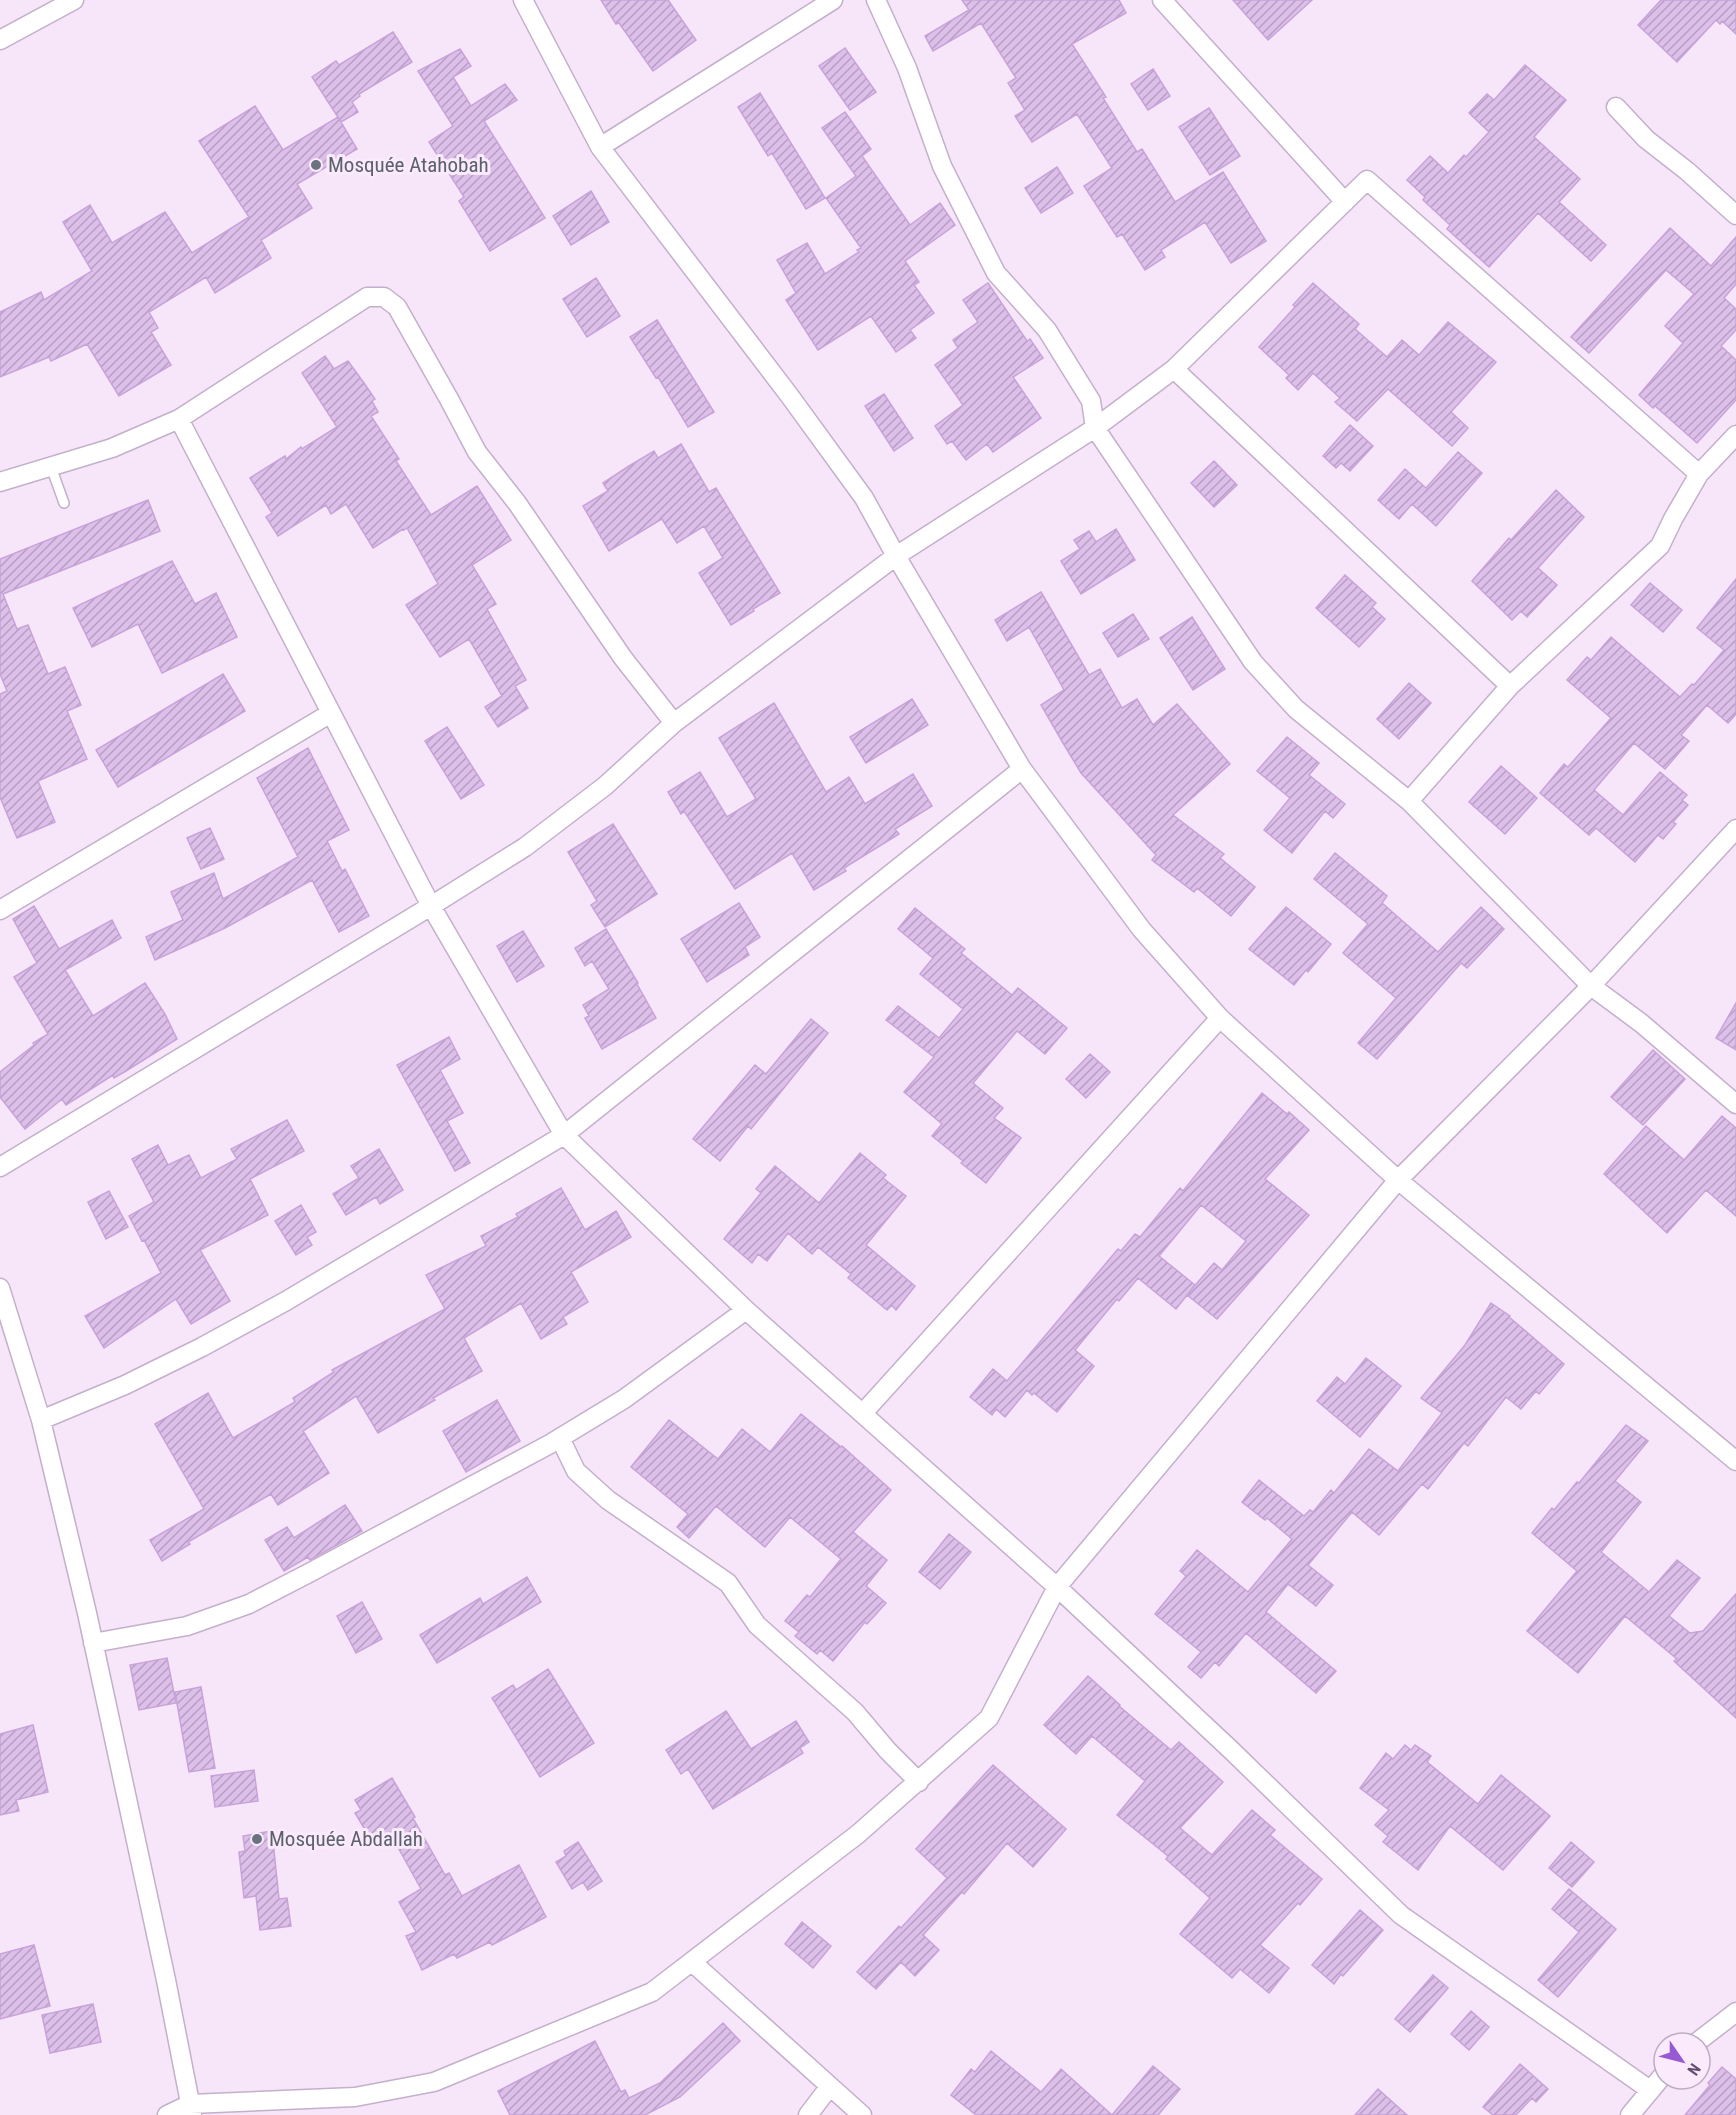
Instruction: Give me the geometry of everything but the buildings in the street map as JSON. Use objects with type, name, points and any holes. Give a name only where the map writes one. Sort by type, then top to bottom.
[{"type":"street","points":[[0,40],[74,0]]},
{"type":"street","points":[[523,0],[600,147],[789,395],[864,498],[1022,769],[1142,930],[1220,1018],[1398,1180],[1736,1461]]},
{"type":"street","points":[[600,147],[833,0]]},
{"type":"street","points":[[876,0],[908,68],[942,166],[996,273],[1047,330],[1091,401],[1095,428],[1253,662],[1296,710],[1409,801],[1591,986],[1641,1023],[1736,1104]]},
{"type":"street","points":[[1162,0],[1345,202]]},
{"type":"street","points":[[1616,107],[1646,139],[1687,171],[1736,215]]},
{"type":"street","points":[[0,1167],[525,847],[605,786],[674,723],[896,556],[1095,428],[1174,369],[1367,180],[1699,474]]},
{"type":"street","points":[[0,482],[112,448],[179,419],[367,297],[384,297],[397,307],[477,452],[517,503],[623,658],[674,723]]},
{"type":"street","points":[[1174,369],[1510,686]]},
{"type":"street","points":[[179,419],[431,906],[564,1135],[746,1310],[1057,1587],[1401,1915],[1650,2090]]},
{"type":"street","points":[[1409,801],[1510,686],[1660,546],[1699,474],[1736,435]]},
{"type":"street","points":[[0,910],[331,713]]},
{"type":"street","points":[[42,1420],[125,1385],[202,1347],[286,1301],[564,1135],[1022,769]]},
{"type":"street","points":[[167,2115],[191,2109],[356,2097],[434,2082],[652,1992],[858,1834],[989,1718],[1057,1587],[1398,1180],[1591,986],[1736,829]]},
{"type":"street","points":[[863,1413],[1220,1018]]},
{"type":"street","points":[[0,1288],[42,1420],[93,1643],[191,2109]]},
{"type":"street","points":[[93,1643],[187,1626],[249,1604],[376,1539],[560,1438],[624,1399],[746,1310]]},
{"type":"street","points":[[560,1438],[576,1471],[608,1500],[728,1583],[758,1625],[855,1712],[888,1751],[919,1782]]},
{"type":"street","points":[[692,1962],[862,2115]]},
{"type":"street","points":[[1711,2031],[1736,2012]]},
{"type":"street","points":[[808,2115],[830,2086]]},
{"type":"street","points":[[1630,2115],[1652,2088]]},
{"type":"lane","points":[[51,467],[64,503]]},
{"type":"place","name":"Mosquée Atahobah","points":[[316,165]]},
{"type":"place","name":"Mosquée Abdallah","points":[[257,1839]]}]
